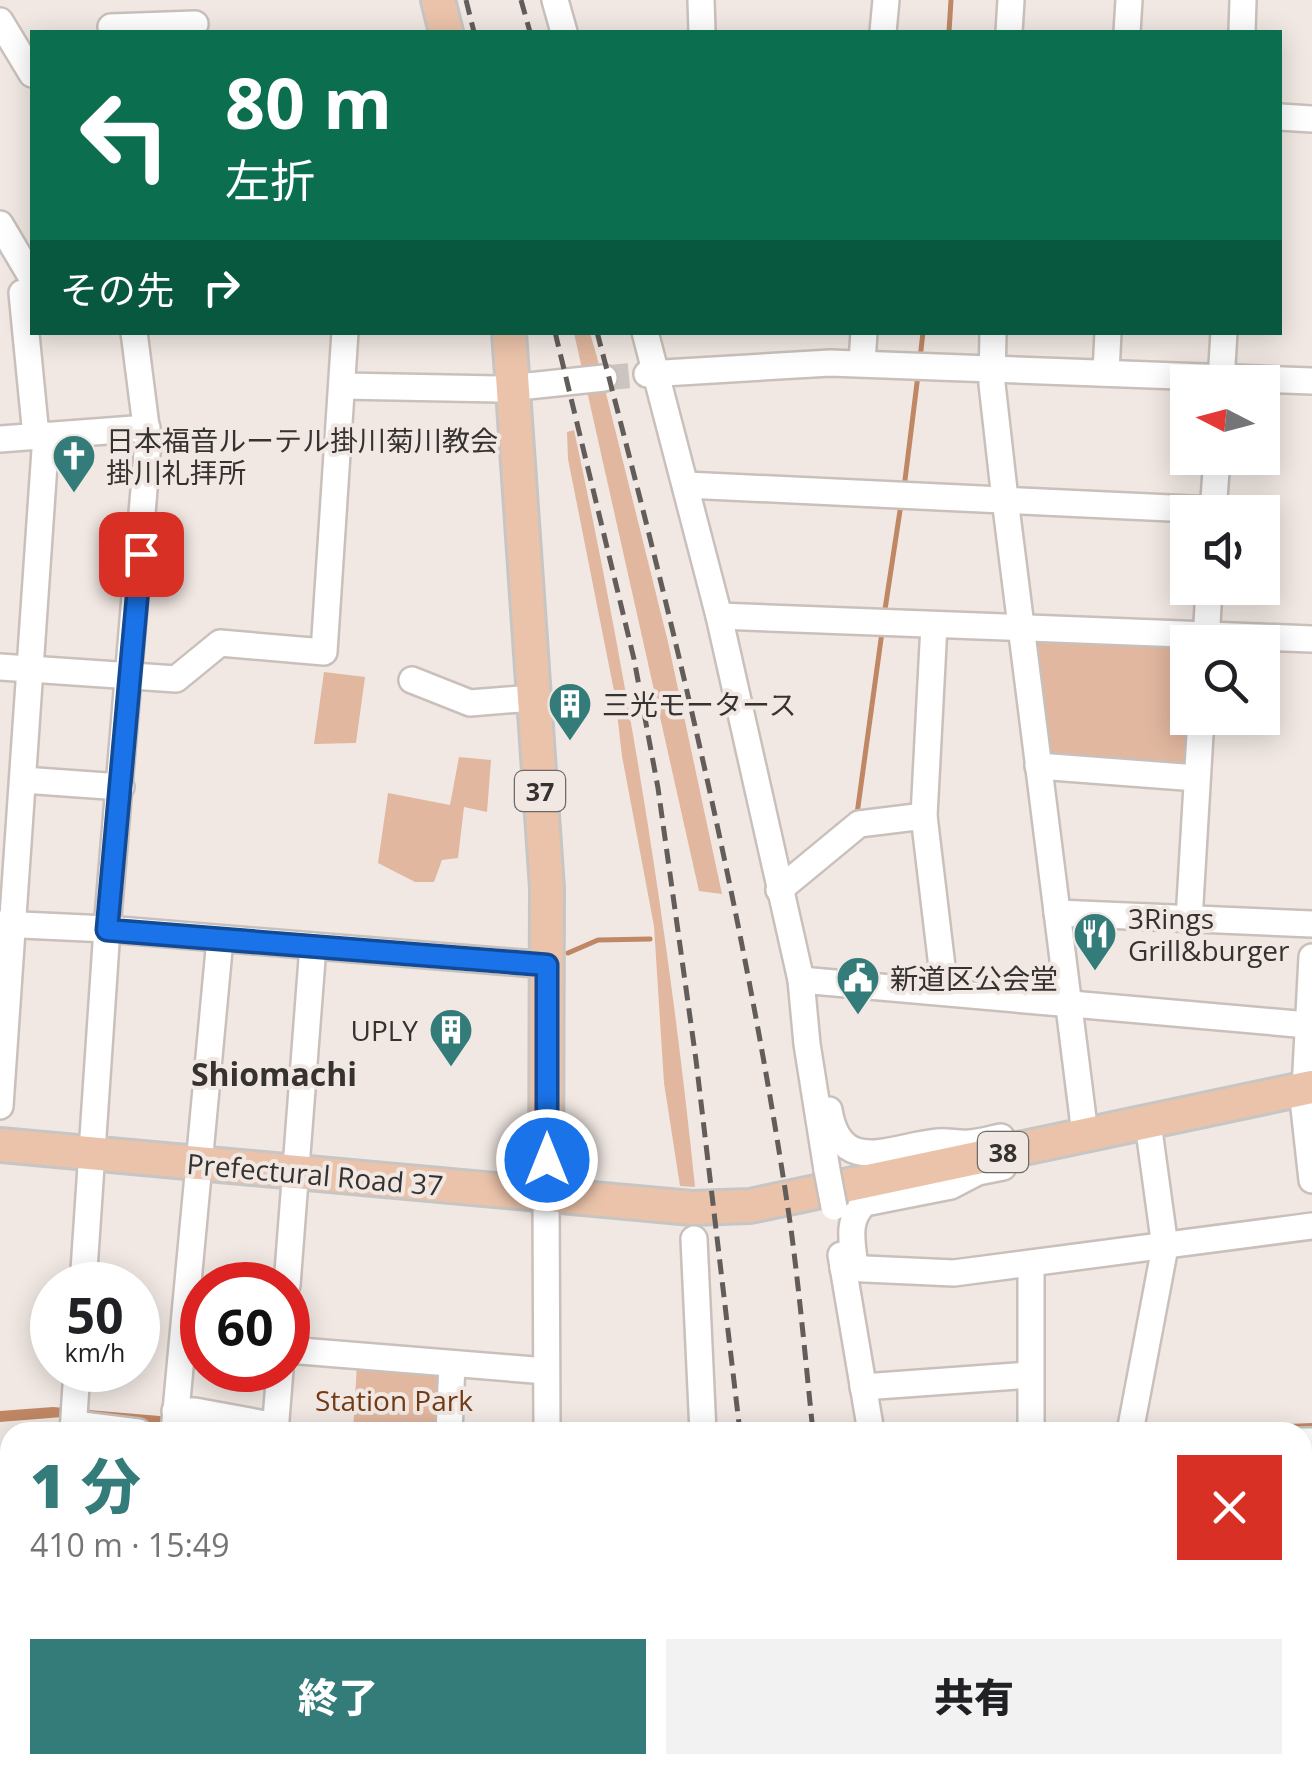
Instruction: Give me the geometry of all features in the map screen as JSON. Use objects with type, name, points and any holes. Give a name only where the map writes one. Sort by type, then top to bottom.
[{"type":"main road","points":[[438,0],[446,30]]},
{"type":"main road","name":"37","points":[[509,335],[547,888],[546,1196]]},
{"type":"main road","name":"38","points":[[546,1196],[692,1208],[750,1206],[1308,1088]]},
{"type":"main road","name":"Prefectural Road 37","points":[[0,1144],[546,1196]]},
{"type":"street","points":[[555,0],[563,30]]},
{"type":"street","points":[[701,0],[702,30]]},
{"type":"street","points":[[884,30],[886,0]]},
{"type":"street","points":[[1009,30],[1011,0]]},
{"type":"street","points":[[1127,30],[1129,0]]},
{"type":"street","points":[[1242,30],[1244,0]]},
{"type":"street","points":[[112,28],[195,19]]},
{"type":"street","points":[[0,21],[30,71]]},
{"type":"street","points":[[1282,118],[1312,119]]},
{"type":"street","points":[[0,224],[22,290],[41,436],[22,780],[10,820],[0,1106]]},
{"type":"street","points":[[84,1262],[107,930],[143,525],[147,428],[134,335]]},
{"type":"street","points":[[0,667],[176,679],[220,643],[324,652],[345,335]]},
{"type":"street","points":[[646,335],[652,373],[686,485],[719,616],[801,980],[807,1044],[834,1206],[849,1268],[869,1422]]},
{"type":"street","points":[[862,364],[864,335]]},
{"type":"street","points":[[993,335],[991,369],[1005,499],[1085,1134]]},
{"type":"street","points":[[1106,373],[1108,335]]},
{"type":"street","points":[[1222,365],[1224,335]]},
{"type":"street","points":[[652,373],[862,364],[1170,377]]},
{"type":"street","points":[[342,386],[512,388],[604,378]]},
{"type":"street","points":[[1280,381],[1312,381]]},
{"type":"street","points":[[0,439],[147,428]]},
{"type":"street","points":[[686,485],[1170,509]]},
{"type":"street","points":[[719,616],[1170,638]]},
{"type":"street","points":[[934,625],[924,816],[945,992]]},
{"type":"street","points":[[1280,639],[1312,638]]},
{"type":"street","points":[[412,680],[470,702],[533,698]]},
{"type":"street","points":[[1189,920],[1200,735]]},
{"type":"street","points":[[1038,766],[1198,778]]},
{"type":"street","points":[[22,780],[120,787]]},
{"type":"street","points":[[779,890],[858,824],[924,816]]},
{"type":"street","points":[[1056,913],[1312,924]]},
{"type":"street","points":[[6,925],[547,965]]},
{"type":"street","points":[[175,1422],[220,938]]},
{"type":"street","points":[[289,1262],[313,946]]},
{"type":"street","points":[[1312,957],[1308,1088],[1312,1180]]},
{"type":"street","points":[[801,980],[1067,1005],[1310,1016]]},
{"type":"street","points":[[807,1044],[819,1052],[831,1124],[842,1144],[856,1152],[870,1154],[940,1142],[969,1143],[1045,1128],[1085,1134]]},
{"type":"street","points":[[1132,1422],[1166,1247],[1148,1123]]},
{"type":"street","points":[[849,1268],[852,1224],[857,1210],[865,1203],[951,1186],[978,1172],[1052,1156],[1085,1134]]},
{"type":"street","points":[[546,1196],[547,1422]]},
{"type":"street","points":[[849,1268],[954,1273],[1312,1226]]},
{"type":"street","points":[[694,1239],[702,1422]]},
{"type":"street","points":[[1030,1265],[1030,1422]]},
{"type":"street","points":[[310,1352],[546,1370]]},
{"type":"street","points":[[450,1422],[452,1364]]},
{"type":"street","points":[[863,1388],[1030,1375]]},
{"type":"street","points":[[74,1422],[76,1392]]},
{"type":"street","points":[[276,1422],[279,1392]]},
{"type":"street","points":[[175,1422],[195,1411],[244,1422]]},
{"type":"green space","points":[[574,335],[591,335],[668,642],[722,894],[699,891]]},
{"type":"green space","points":[[574,430],[645,807],[673,996],[695,1187],[680,1186],[664,1083],[654,926],[622,756],[615,696],[568,459],[567,432]]},
{"type":"green space","points":[[1039,637],[1170,644],[1170,735],[1193,735],[1192,765],[1181,770],[1047,757],[1033,643]]},
{"type":"green space","points":[[324,672],[365,677],[356,743],[314,744]]},
{"type":"green space","points":[[459,757],[491,760],[487,812],[464,807],[458,858],[442,860],[434,882],[415,882],[378,863],[388,793],[450,805]]},
{"type":"green space","name":"Station Park","points":[[357,1364],[445,1374],[444,1422],[354,1422]]},
{"type":"shaded area","points":[[53,1407],[211,1422],[110,1422],[62,1417],[0,1422],[0,1411]]},
{"type":"waterway","points":[[949,30],[951,0]]},
{"type":"waterway","points":[[920,359],[923,335]]},
{"type":"waterway","points":[[904,488],[918,375]]},
{"type":"waterway","points":[[884,616],[901,504]]},
{"type":"waterway","points":[[857,814],[882,632]]},
{"type":"waterway","points":[[568,953],[598,940],[650,939]]},
{"type":"tunnel","points":[[604,378],[647,374]]},
{"type":"railway","points":[[466,0],[474,30]]},
{"type":"railway","points":[[521,0],[529,30]]},
{"type":"railway","points":[[556,335],[634,659],[658,788],[696,1060],[739,1422]]},
{"type":"railway","points":[[598,335],[681,666],[731,890],[791,1229],[812,1422]]},
{"type":"place","name":"日本福音ルーテル掛川菊川教会 掛川礼拝所","points":[[74,494]]},
{"type":"place","name":"三光モータース","points":[[570,742]]},
{"type":"place","name":"3Rings Grill&burger","points":[[1095,972]]},
{"type":"place","name":"新道区公会堂","points":[[858,1016]]},
{"type":"place","name":"UPLY","points":[[451,1068]]},
{"type":"district","name":"Shiomachi","points":[[274,1073]]},
{"type":"route","points":[[141,554],[107,930],[547,965],[547,1160]]}]
